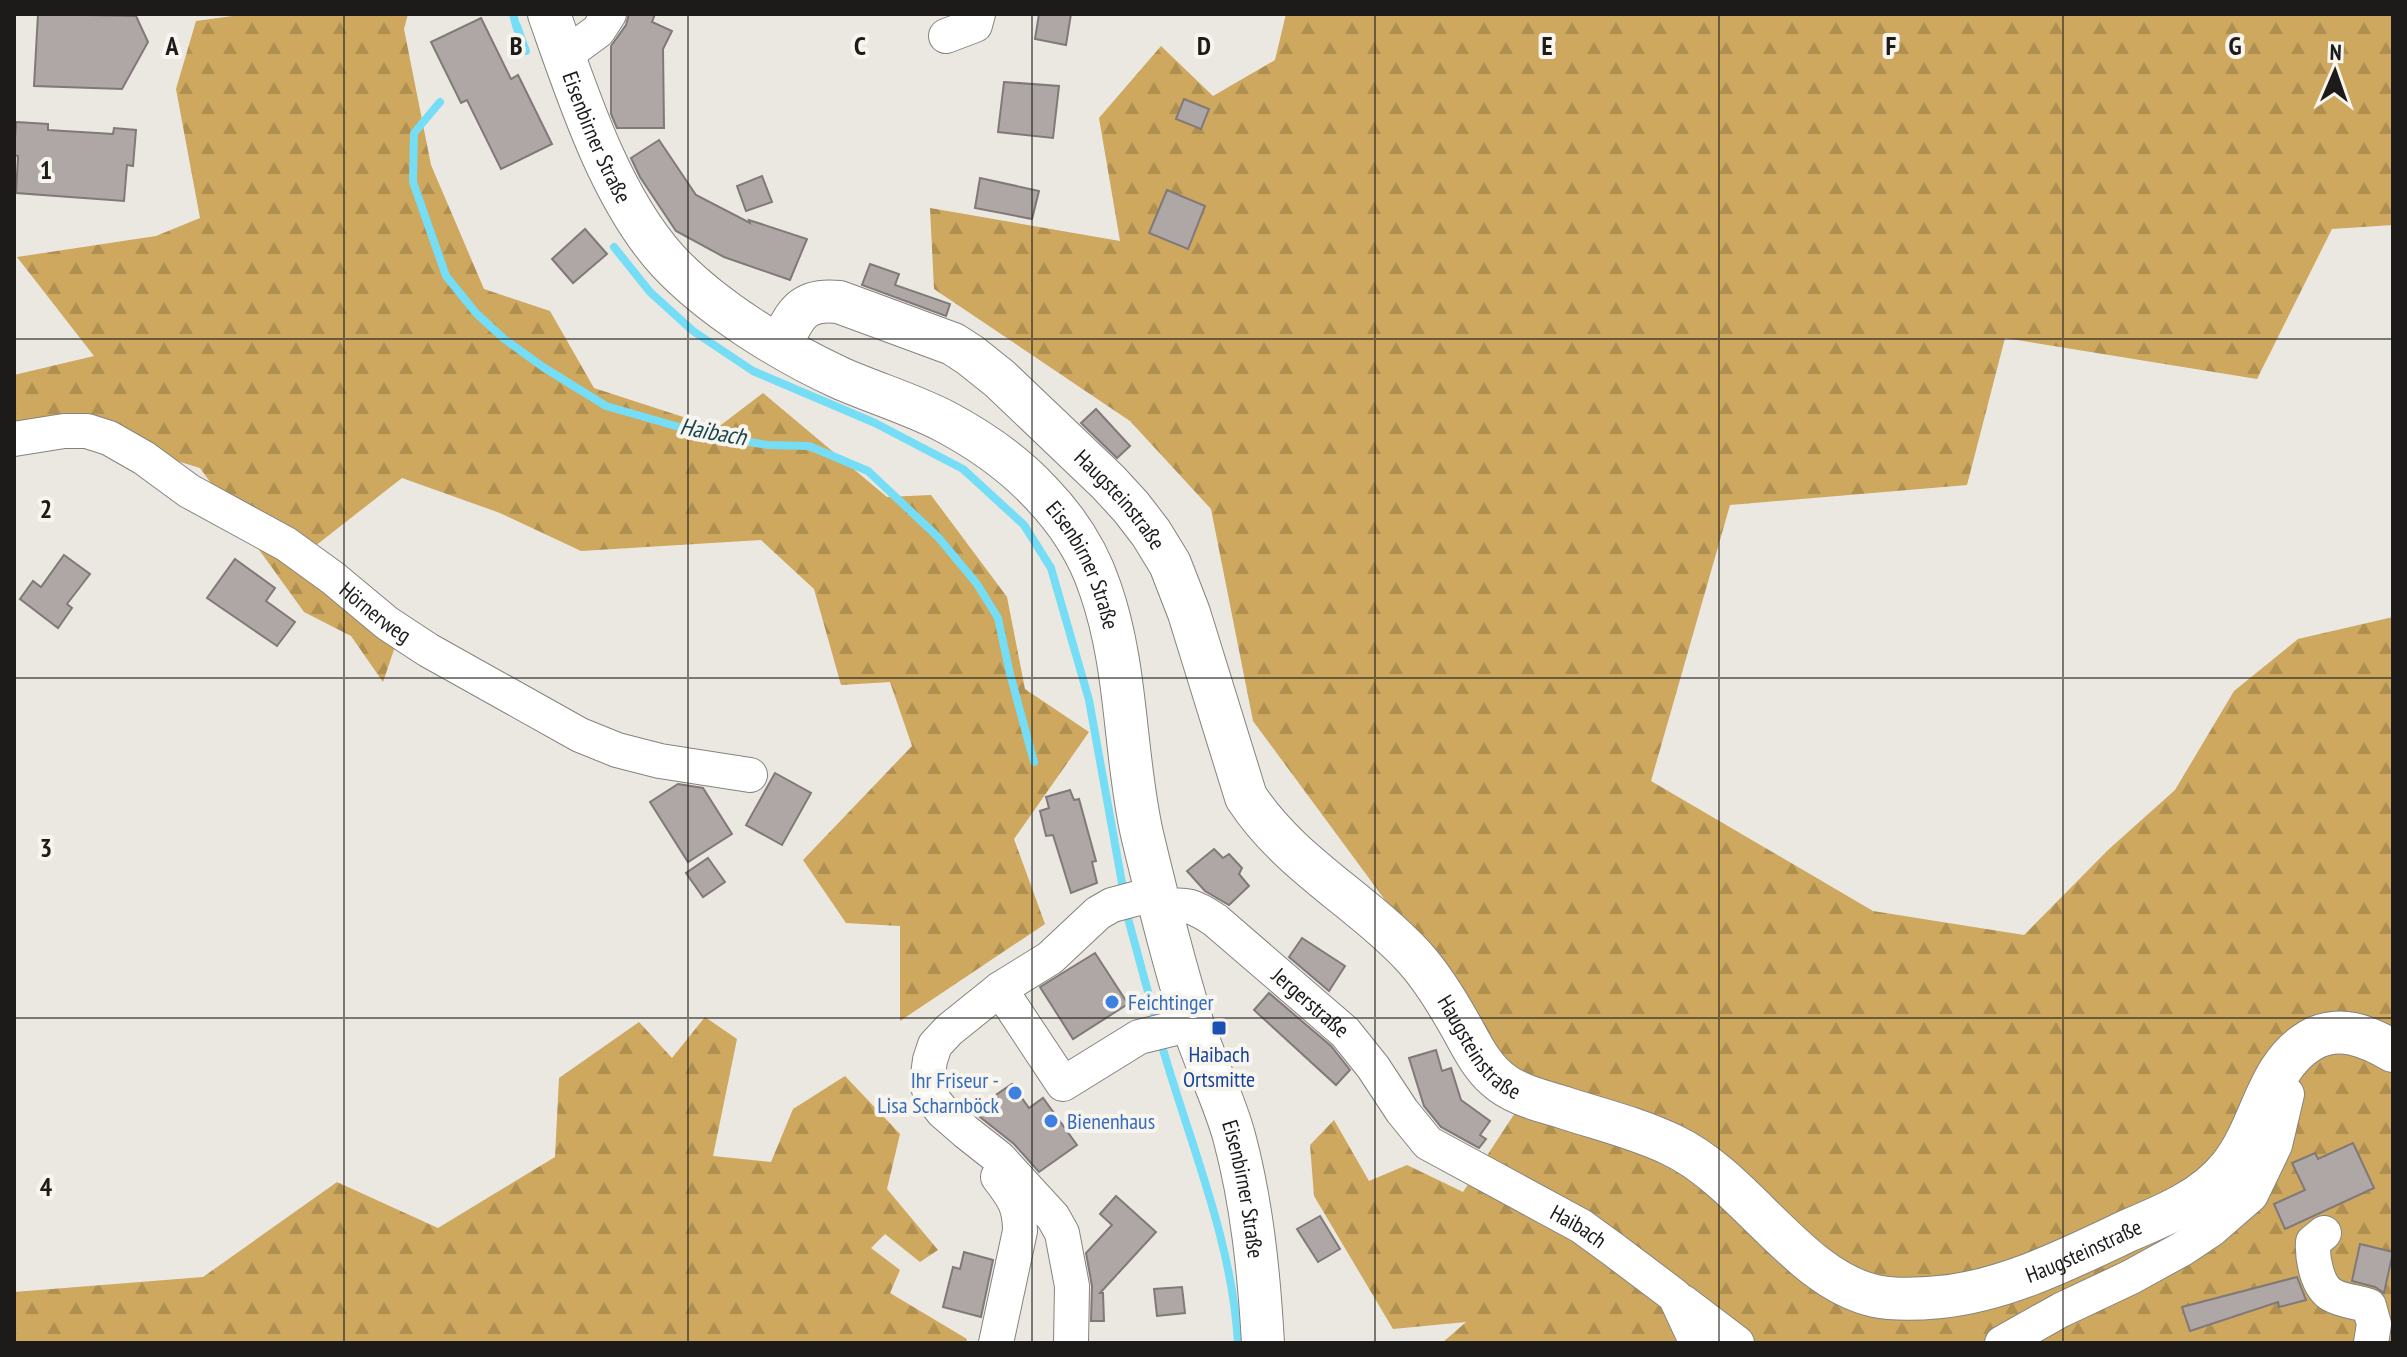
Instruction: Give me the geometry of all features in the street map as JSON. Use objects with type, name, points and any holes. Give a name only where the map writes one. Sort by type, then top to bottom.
[{"type":"main road","name":"Eisenbirner Straße","points":[[549,14],[598,144],[642,227],[668,261],[735,317],[780,346],[837,376],[942,420],[974,439],[1013,466],[1068,523],[1100,586],[1112,630],[1134,795],[1143,901],[1166,1030],[1233,1132],[1247,1196],[1263,1343]]},
{"type":"main road","name":"Haugsteinstraße","points":[[780,346],[794,317],[805,306],[821,300],[839,302],[953,344],[1000,379],[1108,482],[1151,533],[1170,564],[1189,613],[1246,797],[1261,820],[1286,846],[1414,958],[1434,982],[1479,1058],[1496,1079],[1534,1099],[1631,1129],[1671,1144],[1694,1157],[1719,1175],[1810,1262],[1845,1285],[1875,1296],[1942,1297],[1983,1290],[2032,1272],[2184,1205],[2210,1186],[2231,1166],[2284,1064],[2300,1047],[2316,1037],[2336,1032],[2354,1033],[2393,1051]]},
{"type":"street","points":[[564,56],[598,31],[609,14]]},
{"type":"street","name":"Hörnerweg","points":[[14,439],[64,431],[87,431],[109,438],[144,458],[189,491],[286,544],[387,623],[428,650],[580,735],[617,750],[660,761],[750,775]]},
{"type":"street","points":[[1071,1343],[1072,1286],[1062,1233],[1053,1217],[999,1158],[943,1112],[931,1097],[927,1082],[930,1060],[935,1045],[949,1030],[1000,989],[1050,958],[1098,913],[1143,901]]},
{"type":"street","name":"Jergerstraße","points":[[1143,901],[1182,904],[1215,920],[1345,1032],[1428,1143]]},
{"type":"street","points":[[1000,989],[1063,1084],[1166,1030]]},
{"type":"street","points":[[2002,1343],[2182,1249],[2212,1229],[2251,1195],[2275,1145],[2287,1094],[2271,1087]]},
{"type":"street","points":[[966,1132],[1014,1198],[1020,1213],[1020,1231],[996,1343]]},
{"type":"street","name":"Haibach","points":[[1428,1143],[1581,1226],[1675,1296],[1694,1337],[1700,1343]]},
{"type":"street","points":[[2324,1233],[2313,1242],[2312,1254],[2322,1286],[2331,1295],[2369,1306],[2374,1324],[2371,1343]]},
{"type":"street","points":[[1675,1296],[1737,1343]]},
{"type":"green space","points":[[247,14],[408,14],[404,29],[431,165],[484,289],[550,311],[594,388],[717,428],[763,393],[887,497],[931,495],[1007,597],[1025,689],[1089,732],[1014,839],[1045,924],[900,1021],[900,926],[846,923],[803,860],[912,746],[890,682],[841,685],[814,589],[761,540],[581,551],[500,513],[402,478],[310,550],[405,617],[383,682],[351,636],[304,612],[200,468],[51,423],[14,425],[14,375],[94,356],[17,257],[156,236],[200,218],[176,89],[196,21]]},
{"type":"green space","points":[[1286,14],[2393,14],[2393,225],[2332,229],[2257,379],[2005,338],[1967,485],[1730,505],[1651,781],[1873,911],[2024,935],[2108,850],[2175,790],[2234,691],[2298,639],[2393,617],[2393,1343],[1442,1343],[1466,1322],[1393,1329],[1314,1196],[1310,1145],[1334,1120],[1369,1181],[1407,1165],[1463,1192],[1532,1087],[1495,1049],[1253,721],[1211,509],[1130,421],[934,289],[930,208],[1120,241],[1099,118],[1161,46],[1213,96],[1275,60]]},
{"type":"green space","points":[[705,1017],[737,1039],[713,1156],[771,1162],[793,1109],[845,1076],[900,1134],[887,1189],[938,1250],[920,1262],[885,1234],[871,1248],[900,1270],[890,1293],[967,1339],[966,1343],[14,1343],[14,1292],[203,1277],[337,1182],[438,1228],[555,1157],[559,1078],[639,1022],[672,1058]]},
{"type":"building","points":[[38,14],[136,16],[148,42],[122,89],[34,86]]},
{"type":"building","points":[[629,14],[655,14],[652,22],[672,31],[663,49],[664,128],[617,128],[611,114],[611,46],[626,25]]},
{"type":"building","points":[[1039,14],[1071,14],[1066,45],[1035,39]]},
{"type":"building","points":[[481,18],[511,79],[518,75],[552,144],[501,169],[467,100],[461,103],[431,42]]},
{"type":"building","points":[[1004,82],[1059,86],[1053,138],[998,132]]},
{"type":"building","points":[[1184,99],[1209,109],[1201,129],[1176,119]]},
{"type":"building","points":[[16,122],[48,124],[48,130],[113,134],[114,128],[136,130],[133,166],[127,165],[124,201],[16,193]]},
{"type":"building","points":[[659,140],[696,195],[750,223],[749,220],[807,239],[790,280],[724,257],[676,231],[631,158]]},
{"type":"building","points":[[762,176],[772,202],[746,211],[737,186]]},
{"type":"building","points":[[980,178],[1039,191],[1032,219],[975,208]]},
{"type":"building","points":[[1167,190],[1205,206],[1188,249],[1149,233]]},
{"type":"building","points":[[585,229],[607,254],[573,283],[552,259]]},
{"type":"building","points":[[870,264],[899,274],[895,285],[950,304],[946,316],[862,285]]},
{"type":"building","points":[[1096,409],[1130,446],[1117,458],[1081,423]]},
{"type":"building","points":[[64,555],[90,574],[67,604],[72,608],[58,628],[20,599],[33,581],[41,587]]},
{"type":"building","points":[[235,559],[275,588],[266,601],[295,622],[277,646],[207,598]]},
{"type":"building","points":[[775,773],[811,793],[782,845],[746,825]]},
{"type":"building","points":[[678,784],[703,788],[732,834],[688,862],[650,802]]},
{"type":"building","points":[[1070,790],[1074,800],[1079,799],[1096,861],[1092,862],[1097,883],[1071,893],[1053,835],[1046,836],[1040,811],[1049,808],[1046,797]]},
{"type":"building","points":[[1214,849],[1223,858],[1229,854],[1242,868],[1239,874],[1249,886],[1229,905],[1205,891],[1187,871]]},
{"type":"building","points":[[708,858],[725,882],[703,897],[686,873]]},
{"type":"building","points":[[1302,938],[1345,966],[1329,991],[1289,957]]},
{"type":"building","points":[[1095,953],[1128,1004],[1073,1039],[1040,987]]},
{"type":"building","points":[[1269,993],[1331,1046],[1350,1070],[1336,1085],[1254,1010]]},
{"type":"building","points":[[1436,1050],[1442,1071],[1451,1068],[1461,1100],[1490,1121],[1480,1135],[1486,1139],[1479,1148],[1441,1127],[1424,1106],[1409,1058]]},
{"type":"building","points":[[1012,1084],[1029,1108],[1043,1098],[1077,1145],[1039,1172],[1014,1144],[974,1110]]},
{"type":"building","points":[[2353,1143],[2374,1188],[2285,1229],[2274,1204],[2305,1190],[2292,1163],[2315,1153],[2318,1159]]},
{"type":"building","points":[[1116,1196],[1156,1232],[1100,1293],[1103,1293],[1104,1321],[1091,1321],[1092,1286],[1086,1253],[1112,1225],[1100,1214]]},
{"type":"building","points":[[1320,1216],[1340,1249],[1318,1262],[1297,1229]]},
{"type":"building","points":[[2360,1244],[2393,1252],[2384,1293],[2375,1287],[2352,1281]]},
{"type":"building","points":[[964,1252],[993,1260],[981,1317],[943,1307],[953,1267],[960,1269]]},
{"type":"building","points":[[2297,1277],[2306,1300],[2279,1307],[2278,1302],[2190,1331],[2182,1307]]},
{"type":"building","points":[[1182,1287],[1185,1313],[1157,1316],[1154,1289]]},
{"type":"waterway","name":"Haibach","points":[[513,14],[517,29]]},
{"type":"waterway","points":[[517,26],[526,51]]},
{"type":"waterway","name":"Haibach","points":[[440,102],[414,133],[413,182],[446,276],[476,313],[503,338],[543,367],[606,406],[707,435],[768,445],[809,446],[868,471],[938,537],[977,584],[998,618],[1034,762]]},
{"type":"waterway","points":[[614,247],[650,292],[693,331],[753,371],[875,423],[963,469],[1024,525],[1051,568],[1089,700],[1124,894]]},
{"type":"waterway","points":[[1126,911],[1157,1025]]},
{"type":"waterway","points":[[1160,1039],[1218,1227],[1234,1304],[1238,1343]]},
{"type":"place","name":"Feichtinger","points":[[1112,1002]]},
{"type":"place","name":"Haibach Ortsmitte","points":[[1219,1028]]},
{"type":"place","name":"Ihr Friseur - Lisa Scharnböck","points":[[1015,1093]]},
{"type":"place","name":"Bienenhaus","points":[[1051,1121]]}]
